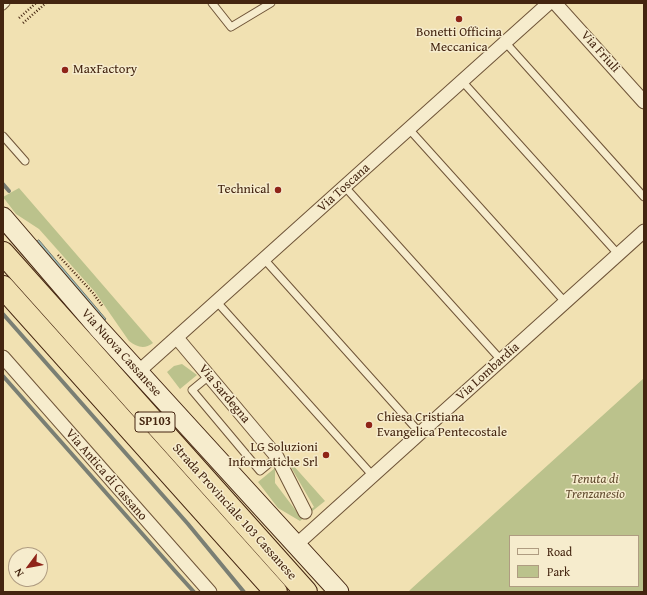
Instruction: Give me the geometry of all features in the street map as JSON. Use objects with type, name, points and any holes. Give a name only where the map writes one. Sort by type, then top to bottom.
[{"type":"highway","name":"Strada Provinciale 103 Cassanese","points":[[3,253],[306,592]]},
{"type":"highway","name":"Strada Provinciale 103 Cassanese","points":[[3,287],[276,592]]},
{"type":"street","name":"Via Toscana","points":[[138,372],[549,3]]},
{"type":"street","name":"Via Friuli","points":[[555,3],[644,102]]},
{"type":"street","name":"Via Nuova Cassanese","points":[[3,217],[100,330],[339,592]]},
{"type":"street","name":"Via Lombardia","points":[[296,545],[644,231]]},
{"type":"street","name":"Via Sardegna","points":[[177,338],[277,457],[305,512]]},
{"type":"street","name":"Via Antica di Cassano","points":[[3,357],[210,592]]},
{"type":"lane","points":[[3,6],[6,3]]},
{"type":"lane","points":[[212,3],[231,27],[270,3]]},
{"type":"lane","points":[[505,42],[644,197]]},
{"type":"lane","points":[[462,81],[618,254]]},
{"type":"lane","points":[[409,129],[565,302]]},
{"type":"lane","points":[[3,136],[25,162]]},
{"type":"lane","points":[[345,187],[501,360]]},
{"type":"lane","points":[[264,260],[420,433]]},
{"type":"lane","points":[[217,302],[373,476]]},
{"type":"lane","points":[[209,376],[192,390],[260,471],[277,457]]},
{"type":"path","points":[[19,18],[36,3]]},
{"type":"path","points":[[23,23],[46,3]]},
{"type":"green space","points":[[19,188],[153,343],[141,347],[129,341],[95,292],[39,229],[16,214],[3,197]]},
{"type":"green space","points":[[182,364],[197,375],[180,389],[167,372],[174,366]]},
{"type":"green space","name":"Tenuta di Trenzanesio","points":[[644,378],[644,592],[408,592]]},
{"type":"green space","points":[[284,455],[325,501],[300,521],[278,508],[258,482],[275,468],[275,483],[300,516],[314,507]]},
{"type":"water","points":[[39,240],[106,319],[103,322],[35,243]]},
{"type":"waterway","points":[[3,184],[9,191]]},
{"type":"waterway","points":[[3,314],[188,524],[244,592]]},
{"type":"waterway","points":[[3,376],[194,592]]},
{"type":"place","name":"Bonetti Officina Meccanica","points":[[459,19]]},
{"type":"place","name":"MaxFactory","points":[[65,70]]},
{"type":"place","name":"Technical","points":[[278,190]]},
{"type":"place","name":"Chiesa Cristiana Evangelica Pentecostale","points":[[369,425]]},
{"type":"place","name":"LG Soluzioni Informatiche Srl","points":[[326,455]]}]
